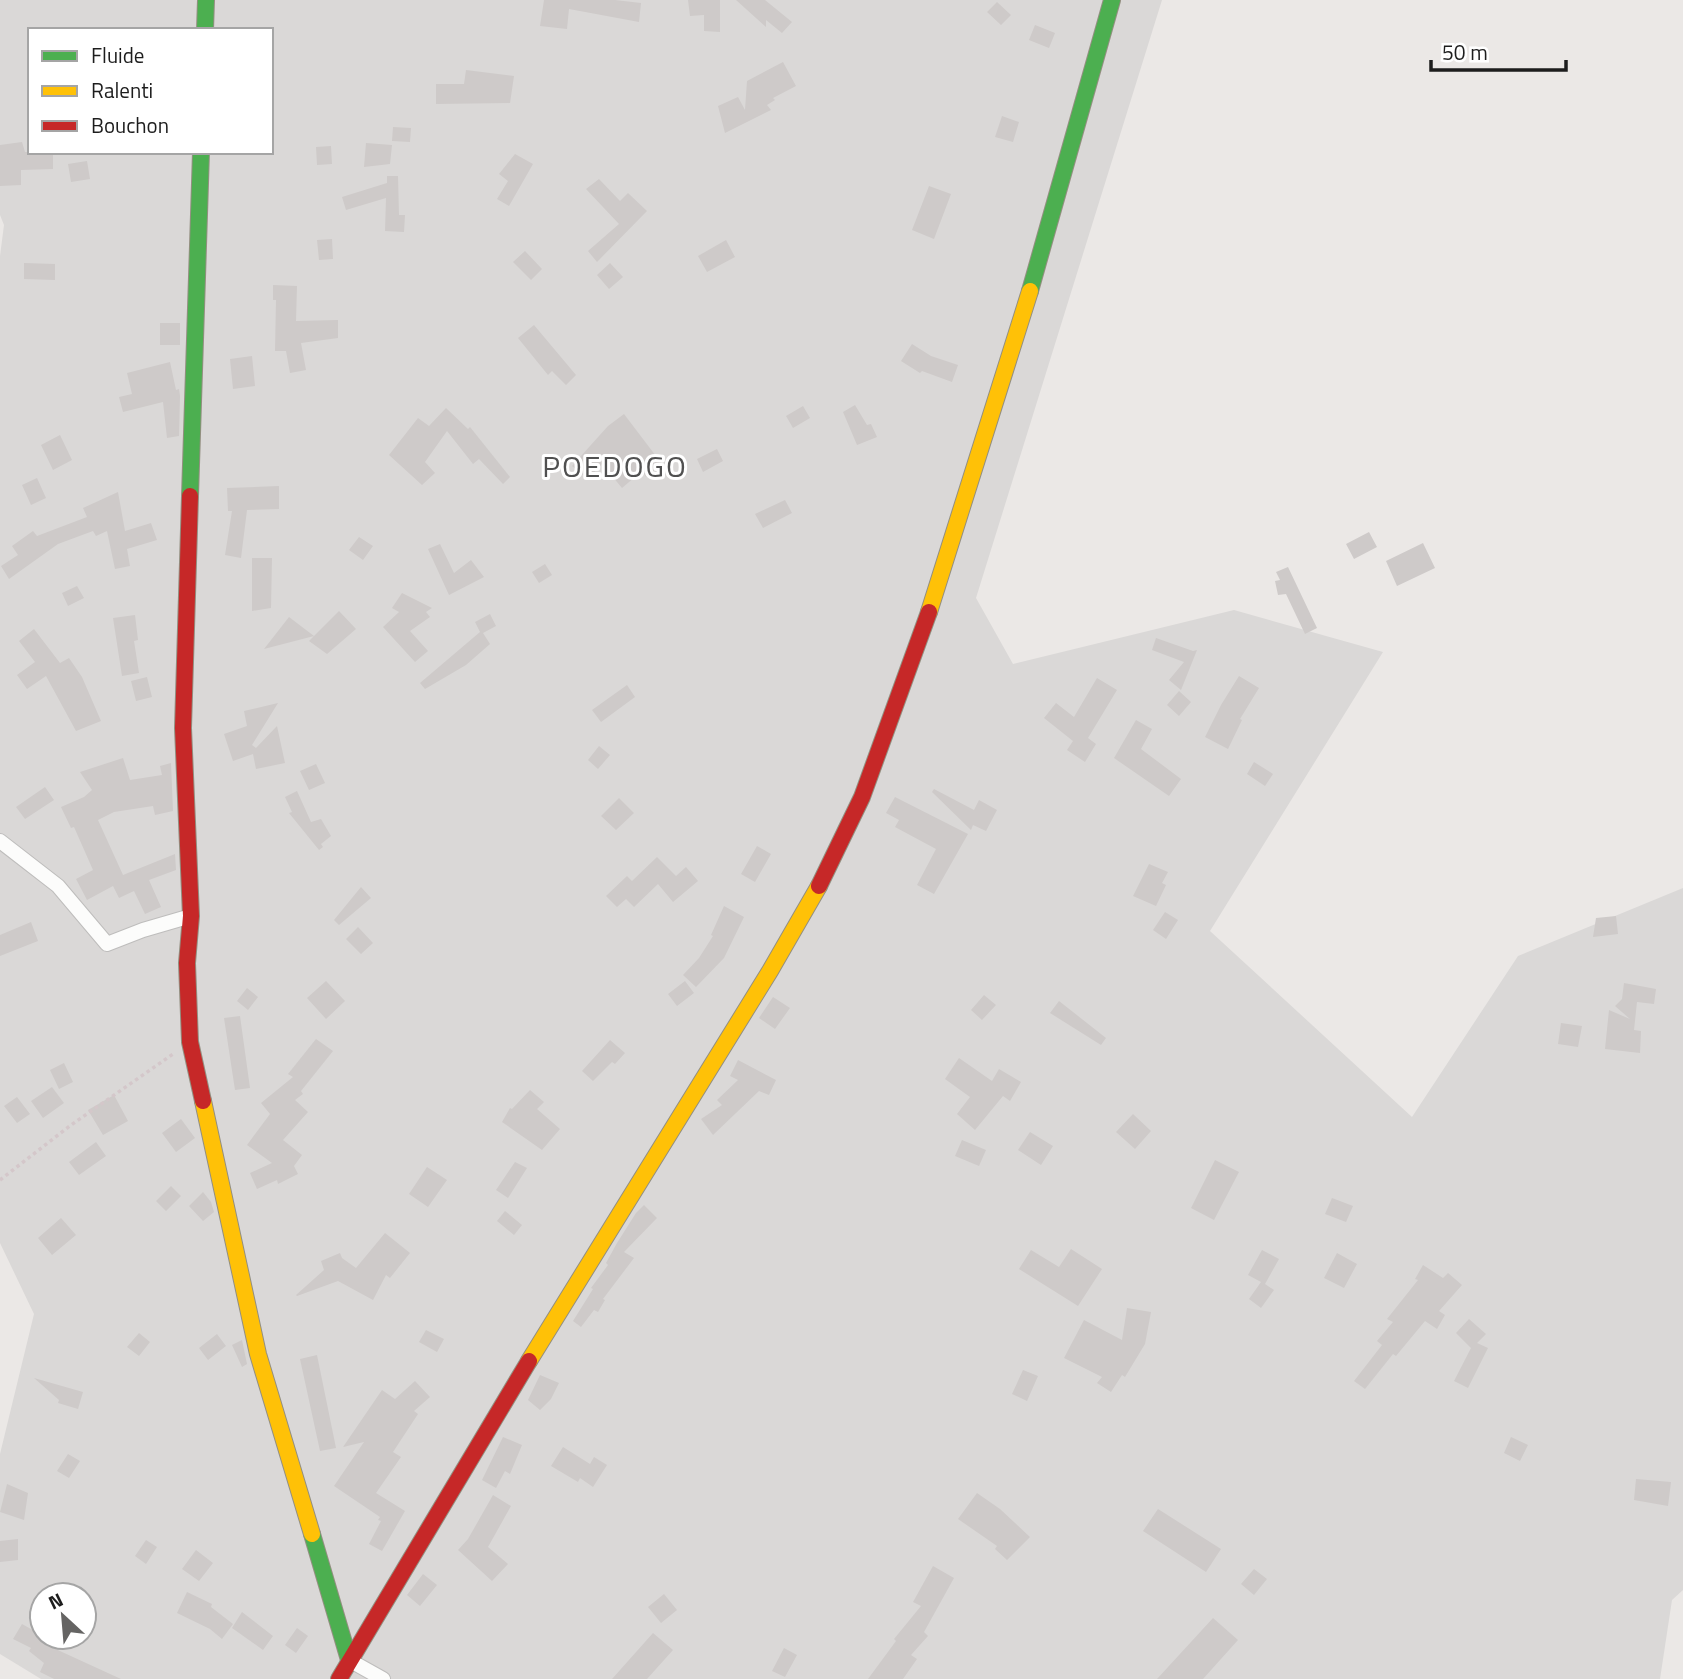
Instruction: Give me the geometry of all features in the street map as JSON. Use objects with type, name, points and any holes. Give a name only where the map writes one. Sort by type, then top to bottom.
[{"type":"main road","points":[[205,28],[206,0]]},
{"type":"main road","points":[[339,1679],[480,1440],[770,971],[820,885],[862,797],[915,658],[1016,341],[1112,0]]},
{"type":"main road","points":[[201,154],[183,728],[191,916],[187,963],[190,1042],[258,1354],[349,1660]]},
{"type":"street","points":[[0,841],[58,886],[107,944],[191,916]]},
{"type":"street","points":[[349,1660],[383,1679]]},
{"type":"path","points":[[0,1180],[71,1125],[190,1042]]},
{"type":"shaded area","points":[[0,0],[1162,0],[976,598],[1013,664],[1234,610],[1383,652],[1210,931],[1412,1117],[1518,956],[1683,888],[1683,1590],[1672,1600],[1660,1679],[41,1679],[0,1654],[0,1454],[34,1314],[0,1243],[0,256],[4,225],[0,215]]},
{"type":"building","points":[[544,0],[615,0],[641,3],[639,22],[569,9],[567,29],[540,26]]},
{"type":"building","points":[[688,0],[720,0],[720,32],[704,31],[704,15],[690,16]]},
{"type":"building","points":[[736,0],[765,0],[792,22],[782,33],[766,20],[766,27]]},
{"type":"building","points":[[997,2],[1011,15],[1001,25],[987,12]]},
{"type":"building","points":[[1035,25],[1055,33],[1049,48],[1029,40]]},
{"type":"building","points":[[783,62],[796,86],[773,98],[775,100],[767,105],[771,110],[725,133],[718,106],[738,97],[745,110],[747,81]]},
{"type":"building","points":[[466,70],[514,76],[510,103],[436,104],[436,84],[464,84]]},
{"type":"building","points":[[1002,116],[1019,122],[1013,142],[995,137]]},
{"type":"building","points":[[393,127],[411,128],[410,142],[392,141]]},
{"type":"building","points":[[22,142],[28,154],[53,154],[53,169],[21,170],[21,185],[0,186],[0,145]]},
{"type":"building","points":[[366,143],[392,145],[390,164],[364,167]]},
{"type":"building","points":[[331,146],[332,164],[317,165],[316,147]]},
{"type":"building","points":[[515,154],[533,164],[509,206],[497,199],[508,181],[499,174]]},
{"type":"building","points":[[87,161],[90,179],[71,182],[68,164]]},
{"type":"building","points":[[387,176],[398,176],[399,215],[405,215],[404,232],[385,231],[386,198],[346,210],[342,197],[387,183]]},
{"type":"building","points":[[599,179],[620,201],[628,193],[647,211],[597,262],[588,251],[619,224],[586,189]]},
{"type":"building","points":[[929,186],[951,194],[934,239],[912,230]]},
{"type":"building","points":[[332,239],[333,259],[319,260],[317,240]]},
{"type":"building","points":[[726,240],[735,257],[707,272],[698,256]]},
{"type":"building","points":[[525,251],[542,269],[531,280],[513,262]]},
{"type":"building","points":[[24,263],[55,264],[55,280],[24,279]]},
{"type":"building","points":[[610,263],[623,277],[609,289],[597,275]]},
{"type":"building","points":[[273,285],[297,286],[296,321],[338,320],[338,338],[301,343],[306,370],[290,373],[286,351],[275,351],[276,300],[273,300]]},
{"type":"building","points":[[160,323],[180,323],[180,345],[160,345]]},
{"type":"building","points":[[534,325],[576,375],[566,385],[552,371],[548,375],[518,338]]},
{"type":"building","points":[[912,344],[931,356],[958,365],[952,382],[922,371],[920,373],[901,361]]},
{"type":"building","points":[[252,356],[255,386],[233,389],[230,359]]},
{"type":"building","points":[[170,362],[176,390],[179,389],[180,396],[179,436],[167,438],[163,402],[123,412],[119,397],[132,394],[127,373]]},
{"type":"building","points":[[855,405],[867,425],[871,424],[877,437],[857,445],[843,412]]},
{"type":"building","points":[[803,406],[810,418],[793,428],[786,416]]},
{"type":"building","points":[[446,408],[468,429],[470,427],[510,477],[503,484],[479,459],[473,464],[447,431],[425,462],[435,473],[422,485],[389,455],[418,418],[429,426]]},
{"type":"building","points":[[624,414],[662,464],[646,477],[642,471],[622,488],[602,464],[588,479],[572,466],[608,426]]},
{"type":"building","points":[[60,435],[72,460],[53,470],[41,445]]},
{"type":"building","points":[[717,449],[723,461],[703,472],[697,459]]},
{"type":"building","points":[[37,478],[46,498],[31,505],[22,485]]},
{"type":"building","points":[[279,486],[279,509],[247,510],[241,558],[225,555],[232,511],[228,511],[227,488]]},
{"type":"building","points":[[118,492],[125,531],[151,523],[157,540],[127,549],[130,566],[115,569],[107,531],[96,536],[93,531],[58,544],[9,579],[1,566],[18,555],[12,546],[33,531],[37,536],[87,517],[83,508]]},
{"type":"building","points":[[785,500],[792,513],[763,528],[755,514]]},
{"type":"building","points":[[1369,532],[1377,547],[1354,559],[1346,544]]},
{"type":"building","points":[[359,537],[373,546],[363,560],[349,550]]},
{"type":"building","points":[[1423,543],[1435,568],[1397,586],[1386,561]]},
{"type":"building","points":[[440,544],[454,573],[471,560],[484,577],[449,595],[428,549]]},
{"type":"building","points":[[252,558],[272,558],[271,608],[252,611]]},
{"type":"building","points":[[545,564],[552,575],[539,583],[532,572]]},
{"type":"building","points":[[1288,567],[1317,628],[1305,634],[1286,594],[1278,595],[1275,581],[1280,580],[1276,572]]},
{"type":"building","points":[[77,586],[84,598],[68,606],[62,593]]},
{"type":"building","points":[[402,593],[432,608],[426,612],[430,617],[410,631],[428,651],[415,662],[383,627],[399,612],[392,608]]},
{"type":"building","points":[[339,611],[356,629],[327,654],[309,641]]},
{"type":"building","points":[[490,614],[496,626],[483,633],[490,644],[466,665],[425,689],[420,683],[480,632],[475,622]]},
{"type":"building","points":[[135,615],[138,640],[134,641],[139,673],[122,676],[113,618]]},
{"type":"building","points":[[289,617],[314,636],[264,649]]},
{"type":"building","points":[[34,629],[60,663],[69,658],[82,677],[101,721],[76,731],[46,676],[27,689],[17,675],[35,662],[19,641]]},
{"type":"building","points":[[1156,638],[1197,650],[1181,690],[1169,680],[1184,662],[1152,650]]},
{"type":"building","points":[[1239,676],[1259,688],[1240,719],[1242,720],[1228,749],[1205,737]]},
{"type":"building","points":[[147,677],[152,697],[136,701],[131,681]]},
{"type":"building","points":[[1097,678],[1117,690],[1088,738],[1096,744],[1085,762],[1067,750],[1073,741],[1044,718],[1056,703],[1074,717]]},
{"type":"building","points":[[627,685],[635,697],[601,722],[592,710]]},
{"type":"building","points":[[1179,691],[1191,702],[1179,716],[1167,705]]},
{"type":"building","points":[[278,703],[252,745],[256,748],[277,726],[285,763],[256,769],[253,754],[233,761],[224,734],[247,726],[244,711]]},
{"type":"building","points":[[1136,720],[1152,729],[1141,749],[1181,779],[1169,796],[1114,758]]},
{"type":"building","points":[[599,746],[610,755],[598,769],[588,760]]},
{"type":"building","points":[[123,758],[130,780],[162,775],[160,766],[171,763],[173,811],[155,815],[153,806],[114,812],[98,820],[123,875],[175,854],[176,870],[149,880],[161,907],[145,914],[134,891],[119,898],[113,886],[87,900],[76,879],[93,870],[74,827],[71,828],[61,807],[84,797],[92,790],[80,772]]},
{"type":"building","points":[[1254,762],[1273,774],[1265,786],[1247,774]]},
{"type":"building","points":[[316,764],[325,783],[309,790],[300,771]]},
{"type":"building","points":[[45,787],[54,800],[25,819],[16,807]]},
{"type":"building","points":[[934,789],[974,810],[979,800],[997,810],[986,831],[973,825],[971,830],[932,792]]},
{"type":"building","points":[[297,791],[311,822],[321,819],[331,836],[321,844],[323,847],[319,850],[289,813],[292,812],[285,797]]},
{"type":"building","points":[[895,797],[968,834],[934,894],[917,885],[936,849],[895,827],[899,820],[886,813]]},
{"type":"building","points":[[619,798],[634,813],[616,830],[601,816]]},
{"type":"building","points":[[757,846],[771,854],[755,882],[741,874]]},
{"type":"building","points":[[657,857],[676,876],[686,867],[698,881],[673,902],[658,884],[634,907],[626,899],[617,907],[606,896],[627,876],[632,881]]},
{"type":"building","points":[[1149,864],[1168,872],[1162,883],[1166,885],[1156,906],[1133,896]]},
{"type":"building","points":[[361,887],[371,898],[339,925],[334,920]]},
{"type":"building","points":[[724,906],[744,917],[724,958],[696,987],[683,975],[699,958],[713,936],[711,935]]},
{"type":"building","points":[[1165,912],[1178,920],[1166,939],[1153,930]]},
{"type":"building","points":[[1616,916],[1618,934],[1593,937],[1596,918]]},
{"type":"building","points":[[31,922],[38,941],[0,956],[0,935]]},
{"type":"building","points":[[358,927],[373,943],[361,954],[346,939]]},
{"type":"building","points":[[326,981],[345,1001],[326,1019],[307,998]]},
{"type":"building","points":[[685,981],[694,993],[677,1006],[668,994]]},
{"type":"building","points":[[1624,983],[1656,989],[1654,1004],[1637,1002],[1634,1030],[1641,1031],[1640,1053],[1605,1049],[1609,1010],[1630,1019],[1615,1006],[1622,999]]},
{"type":"building","points":[[247,988],[258,997],[248,1010],[237,1001]]},
{"type":"building","points":[[984,995],[996,1005],[982,1020],[971,1010]]},
{"type":"building","points":[[773,997],[790,1008],[775,1029],[759,1018]]},
{"type":"building","points":[[1059,1001],[1106,1038],[1101,1045],[1050,1013]]},
{"type":"building","points":[[240,1016],[250,1088],[235,1090],[224,1018]]},
{"type":"building","points":[[1561,1023],[1582,1026],[1578,1047],[1558,1044]]},
{"type":"building","points":[[316,1039],[333,1051],[301,1091],[303,1094],[295,1100],[308,1112],[283,1140],[302,1155],[294,1166],[298,1174],[278,1184],[277,1180],[257,1189],[250,1173],[272,1163],[247,1145],[270,1114],[261,1103],[293,1077],[288,1074]]},
{"type":"building","points":[[610,1040],[625,1053],[593,1081],[582,1071]]},
{"type":"building","points":[[959,1058],[992,1081],[999,1069],[1021,1082],[1010,1101],[1003,1096],[975,1130],[957,1114],[970,1097],[945,1079]]},
{"type":"building","points":[[738,1060],[776,1080],[769,1095],[759,1091],[713,1135],[701,1119],[722,1105],[717,1100],[738,1080],[730,1076]]},
{"type":"building","points":[[64,1063],[73,1082],[59,1089],[50,1070]]},
{"type":"building","points":[[52,1087],[64,1103],[43,1118],[31,1101]]},
{"type":"building","points":[[530,1090],[544,1102],[537,1109],[560,1129],[542,1150],[502,1122],[510,1108]]},
{"type":"building","points":[[114,1095],[128,1121],[103,1135],[88,1110]]},
{"type":"building","points":[[17,1097],[30,1114],[17,1123],[4,1106]]},
{"type":"building","points":[[1133,1114],[1151,1131],[1135,1149],[1116,1132]]},
{"type":"building","points":[[181,1119],[195,1138],[176,1152],[162,1133]]},
{"type":"building","points":[[1030,1132],[1053,1146],[1041,1165],[1018,1150]]},
{"type":"building","points":[[962,1140],[986,1150],[979,1166],[955,1156]]},
{"type":"building","points":[[96,1142],[106,1156],[79,1175],[69,1162]]},
{"type":"building","points":[[1215,1160],[1239,1172],[1214,1220],[1191,1208]]},
{"type":"building","points":[[515,1162],[527,1168],[508,1198],[496,1190]]},
{"type":"building","points":[[427,1167],[447,1180],[428,1207],[409,1194]]},
{"type":"building","points":[[171,1186],[181,1196],[166,1211],[156,1201]]},
{"type":"building","points":[[203,1192],[211,1202],[214,1212],[203,1221],[189,1206]]},
{"type":"building","points":[[1332,1198],[1353,1206],[1346,1222],[1325,1214]]},
{"type":"building","points":[[644,1205],[657,1218],[624,1252],[634,1258],[603,1299],[605,1300],[598,1312],[594,1310],[581,1327],[573,1321],[593,1289],[591,1288],[608,1265],[606,1263],[617,1243]]},
{"type":"building","points":[[505,1211],[522,1225],[514,1235],[497,1221]]},
{"type":"building","points":[[61,1218],[76,1235],[52,1255],[38,1238]]},
{"type":"building","points":[[385,1233],[410,1253],[390,1278],[386,1275],[373,1300],[338,1281],[296,1295],[324,1270],[321,1261],[340,1253],[342,1258],[356,1268]]},
{"type":"building","points":[[1071,1249],[1102,1269],[1078,1306],[1019,1269],[1031,1250],[1059,1267]]},
{"type":"building","points":[[1262,1250],[1279,1259],[1265,1284],[1274,1290],[1261,1308],[1249,1299],[1261,1282],[1248,1275]]},
{"type":"building","points":[[1337,1253],[1357,1264],[1344,1288],[1324,1278]]},
{"type":"building","points":[[1423,1265],[1443,1278],[1448,1273],[1462,1285],[1439,1311],[1445,1315],[1437,1329],[1425,1321],[1396,1356],[1393,1354],[1365,1389],[1354,1381],[1382,1345],[1377,1341],[1393,1322],[1387,1319],[1418,1280],[1415,1279]]},
{"type":"building","points":[[1127,1308],[1151,1312],[1145,1344],[1125,1377],[1122,1375],[1111,1392],[1097,1383],[1102,1377],[1064,1358],[1084,1320],[1122,1340]]},
{"type":"building","points":[[1469,1319],[1486,1334],[1477,1343],[1488,1348],[1468,1388],[1454,1381],[1471,1348],[1456,1333]]},
{"type":"building","points":[[426,1330],[444,1339],[437,1352],[419,1342]]},
{"type":"building","points":[[139,1333],[150,1342],[139,1356],[127,1347]]},
{"type":"building","points":[[217,1334],[226,1346],[208,1360],[199,1348]]},
{"type":"building","points":[[242,1340],[247,1364],[242,1367],[232,1345]]},
{"type":"building","points":[[317,1355],[336,1448],[320,1451],[300,1359]]},
{"type":"building","points":[[1023,1370],[1038,1376],[1027,1401],[1012,1394]]},
{"type":"building","points":[[540,1375],[559,1383],[551,1399],[540,1410],[528,1400]]},
{"type":"building","points":[[34,1378],[83,1392],[78,1409],[58,1403],[59,1400]]},
{"type":"building","points":[[415,1381],[430,1397],[414,1411],[418,1414],[393,1452],[401,1457],[376,1493],[405,1511],[382,1551],[369,1544],[381,1521],[378,1520],[380,1517],[334,1486],[364,1442],[343,1447],[382,1390],[395,1399]]},
{"type":"building","points":[[503,1437],[522,1445],[510,1474],[505,1471],[496,1488],[482,1480]]},
{"type":"building","points":[[1511,1437],[1528,1445],[1520,1461],[1504,1453]]},
{"type":"building","points":[[563,1447],[590,1464],[594,1457],[607,1465],[593,1487],[580,1478],[578,1482],[551,1466]]},
{"type":"building","points":[[68,1454],[80,1461],[69,1478],[57,1471]]},
{"type":"building","points":[[1636,1479],[1671,1482],[1668,1506],[1634,1500]]},
{"type":"building","points":[[7,1484],[28,1493],[24,1520],[0,1512]]},
{"type":"building","points":[[977,1493],[1000,1509],[1030,1537],[1007,1560],[995,1549],[997,1546],[958,1519]]},
{"type":"building","points":[[493,1495],[511,1506],[488,1547],[508,1564],[492,1581],[458,1550],[468,1539]]},
{"type":"building","points":[[1158,1509],[1221,1549],[1206,1572],[1143,1531]]},
{"type":"building","points":[[18,1539],[18,1560],[0,1562],[0,1541]]},
{"type":"building","points":[[146,1540],[157,1547],[146,1564],[135,1556]]},
{"type":"building","points":[[196,1550],[213,1563],[199,1581],[182,1569]]},
{"type":"building","points":[[933,1566],[954,1578],[924,1632],[928,1636],[911,1655],[917,1659],[903,1679],[868,1679],[896,1641],[894,1639],[921,1606],[913,1602]]},
{"type":"building","points":[[1254,1569],[1267,1579],[1254,1595],[1241,1584]]},
{"type":"building","points":[[423,1574],[437,1585],[420,1606],[407,1595]]},
{"type":"building","points":[[187,1592],[212,1604],[211,1607],[233,1624],[222,1639],[210,1629],[177,1613]]},
{"type":"building","points":[[664,1594],[677,1610],[661,1623],[648,1607]]},
{"type":"building","points":[[242,1612],[273,1636],[263,1650],[232,1628]]},
{"type":"building","points":[[1213,1618],[1238,1640],[1203,1679],[1157,1679]]},
{"type":"building","points":[[22,1624],[28,1627],[28,1646],[13,1639]]},
{"type":"building","points":[[297,1628],[308,1636],[296,1653],[285,1645]]},
{"type":"building","points":[[653,1633],[673,1650],[647,1679],[612,1679]]},
{"type":"building","points":[[784,1648],[797,1655],[785,1677],[772,1671]]},
{"type":"building","points":[[29,1651],[60,1651],[121,1679],[54,1679],[40,1672],[44,1663]]},
{"type":"traffic: fast","points":[[205,28],[206,0]]},
{"type":"traffic: fast","points":[[1030,291],[1112,0]]},
{"type":"traffic: fast","points":[[190,496],[201,154]]},
{"type":"traffic: fast","points":[[312,1534],[349,1660]]},
{"type":"traffic: slow","points":[[929,612],[1030,291]]},
{"type":"traffic: slow","points":[[529,1361],[770,971],[819,886]]},
{"type":"traffic: slow","points":[[203,1101],[258,1354],[312,1534]]},
{"type":"traffic: jam","points":[[190,496],[183,728],[191,916],[187,963],[190,1042],[203,1101]]},
{"type":"traffic: jam","points":[[819,886],[862,797],[929,612]]},
{"type":"traffic: jam","points":[[339,1679],[529,1361]]},
{"type":"district","name":"POEDOGO","points":[[615,467]]}]
